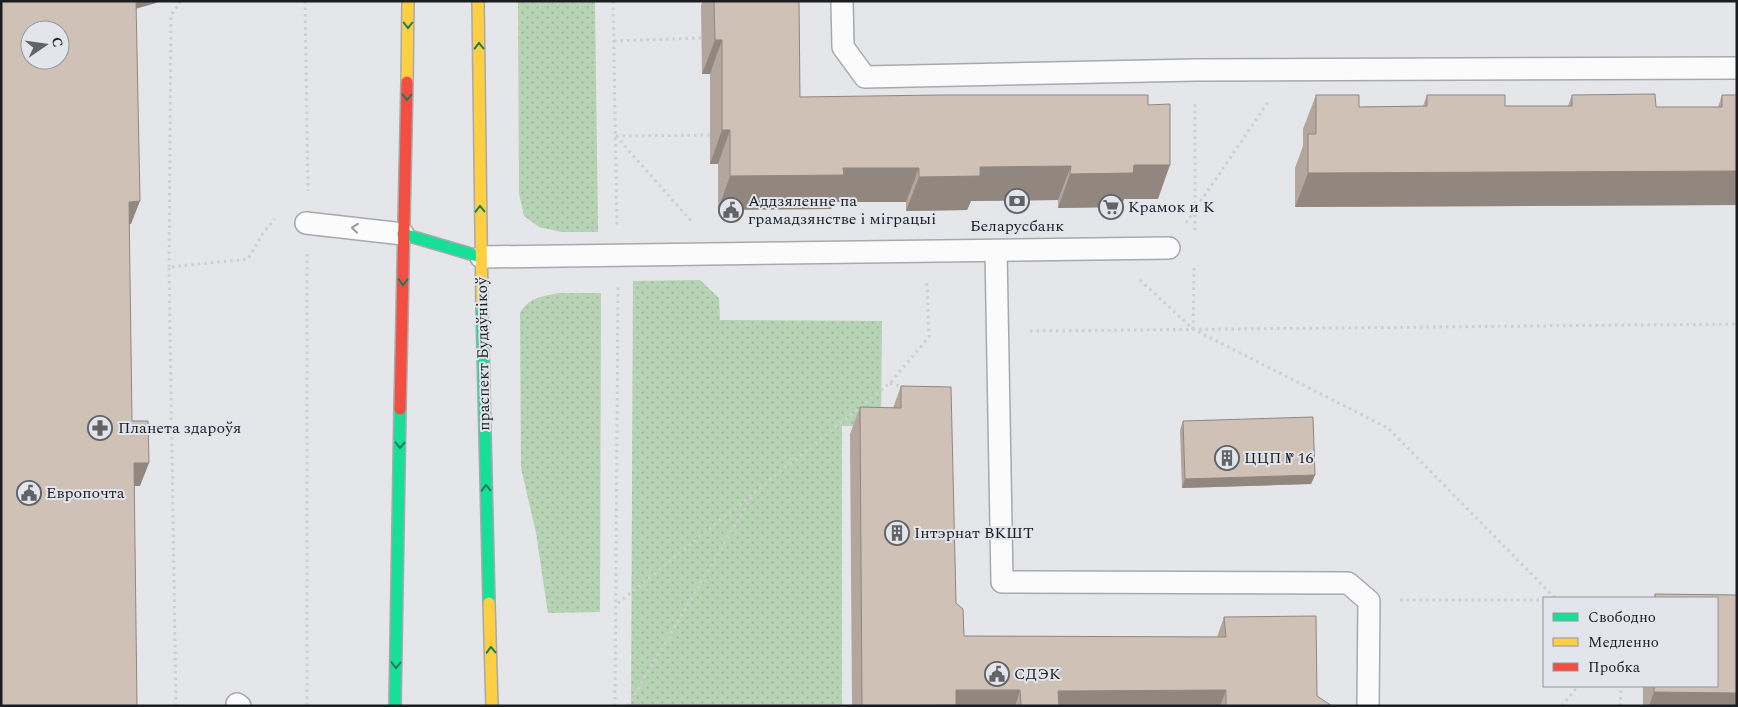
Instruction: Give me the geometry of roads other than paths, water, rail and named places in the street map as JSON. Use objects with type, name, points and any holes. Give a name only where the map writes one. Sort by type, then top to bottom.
[{"type":"main road","points":[[395,706],[408,1]]},
{"type":"main road","name":"праспект Будаўнікоў","points":[[478,1],[481,258],[492,706]]},
{"type":"main road","points":[[403,234],[481,258]]},
{"type":"lane","points":[[842,1],[843,47],[864,77],[1195,70],[1737,68]]},
{"type":"lane","points":[[306,223],[403,234]]},
{"type":"lane","points":[[481,258],[1168,248]]},
{"type":"lane","points":[[996,251],[1002,582],[1348,583],[1369,600],[1368,706]]},
{"type":"place","name":"Беларусбанк","points":[[1017,201]]},
{"type":"place","name":"Крамок и К","points":[[1111,207]]},
{"type":"place","name":"Аддзяленне па грамадзянстве і міграцыі","points":[[731,210]]},
{"type":"place","name":"Планета здароўя","points":[[100,428]]},
{"type":"place","name":"ЦЦП № 16","points":[[1227,458]]},
{"type":"place","name":"Европочта","points":[[29,493]]},
{"type":"place","name":"Інтэрнат ВКШТ","points":[[897,533]]},
{"type":"place","name":"СДЭК","points":[[997,674]]}]
